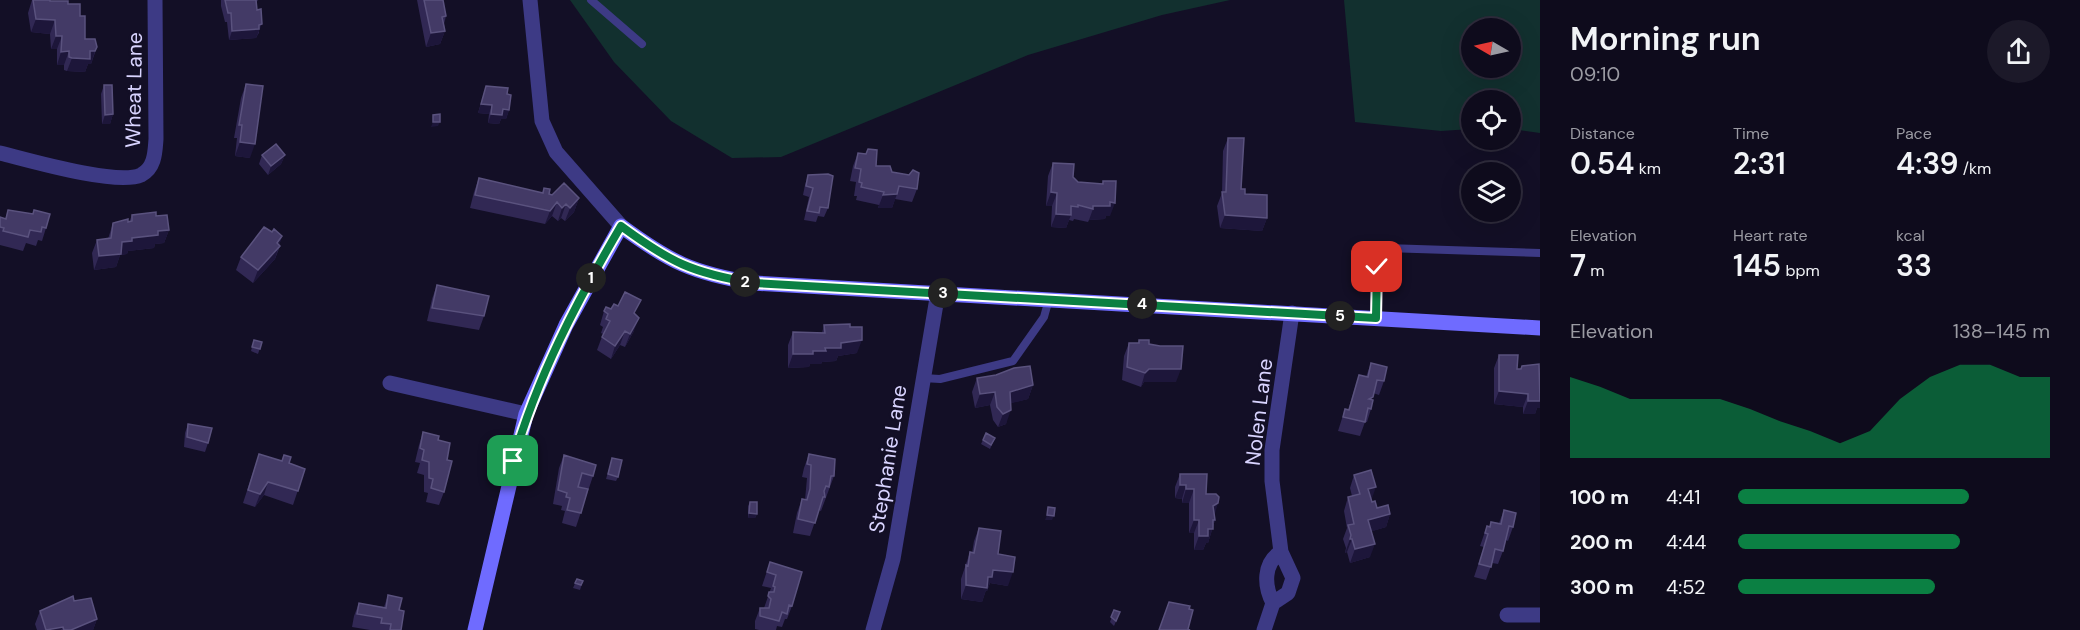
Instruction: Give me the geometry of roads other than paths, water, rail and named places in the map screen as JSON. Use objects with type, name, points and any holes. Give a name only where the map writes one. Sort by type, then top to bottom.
[{"type":"street","name":"Wheat Lane","points":[[0,153],[103,176],[142,175],[154,157],[156,139],[155,0]]},
{"type":"street","points":[[530,0],[542,121],[556,152],[621,226],[654,251],[687,268],[716,277],[753,283],[1540,328]]},
{"type":"street","points":[[476,630],[526,414],[566,325],[621,226]]},
{"type":"street","name":"Stephanie Lane","points":[[873,630],[893,559],[938,292]]},
{"type":"street","name":"Nolen Lane","points":[[1264,630],[1273,603],[1288,593],[1293,578],[1281,552],[1272,481],[1272,450],[1292,313]]},
{"type":"street","points":[[390,383],[526,414]]},
{"type":"street","points":[[1273,603],[1267,589],[1266,574],[1277,554],[1281,552]]},
{"type":"street","points":[[1506,615],[1540,615]]},
{"type":"lane","points":[[591,0],[642,44]]},
{"type":"lane","points":[[1376,318],[1377,256],[1386,248],[1540,253]]},
{"type":"lane","points":[[923,378],[940,379],[1013,361],[1044,317],[1049,299]]}]
